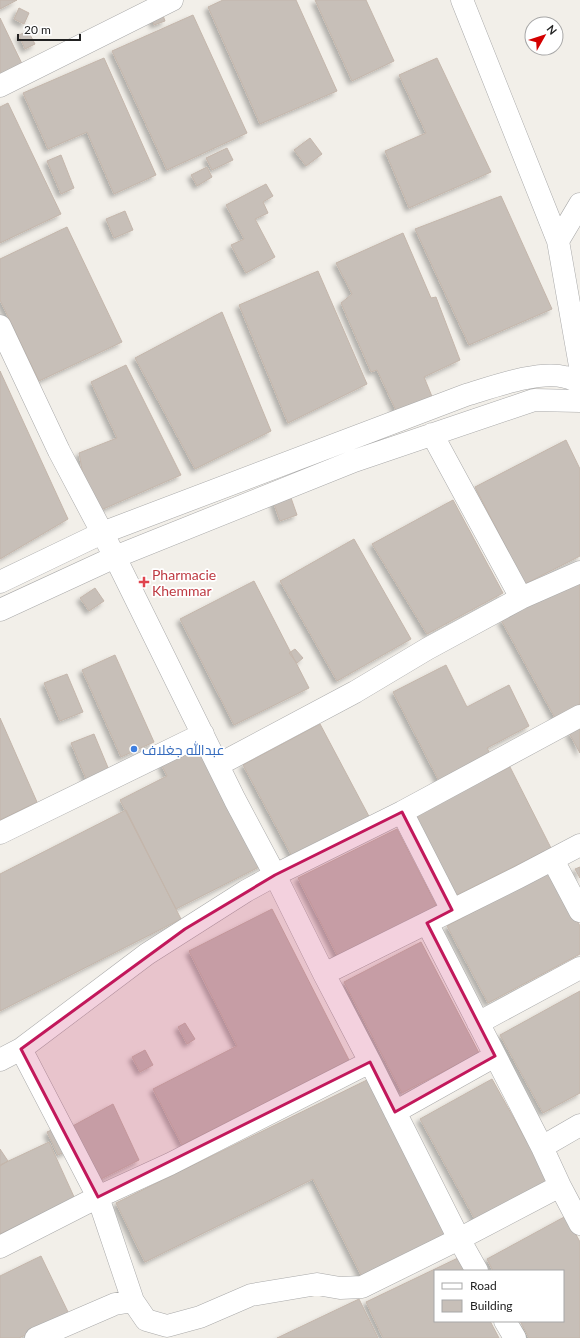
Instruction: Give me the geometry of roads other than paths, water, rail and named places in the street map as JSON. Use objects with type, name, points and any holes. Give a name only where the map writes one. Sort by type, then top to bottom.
[{"type":"street","points":[[0,86],[172,0]]},
{"type":"street","points":[[462,0],[558,241],[580,366]]},
{"type":"street","points":[[558,241],[580,204]]},
{"type":"street","points":[[0,326],[59,451],[115,557],[218,765],[370,1062],[458,1239],[476,1270]]},
{"type":"street","points":[[0,582],[102,533],[466,396],[509,382],[541,376],[564,376],[580,382]]},
{"type":"street","points":[[0,610],[115,557],[354,461],[534,400],[580,401]]},
{"type":"street","points":[[432,434],[521,598]]},
{"type":"street","points":[[218,765],[355,692],[521,598],[580,572]]},
{"type":"street","points":[[0,1060],[20,1049],[147,954],[246,891],[402,812],[580,716]]},
{"type":"street","points":[[0,833],[203,734]]},
{"type":"street","points":[[402,812],[452,910]]},
{"type":"street","points":[[324,974],[519,878],[580,845]]},
{"type":"street","points":[[552,860],[580,911]]},
{"type":"street","points":[[427,923],[580,1224]]},
{"type":"street","points":[[478,1023],[580,968]]},
{"type":"street","points":[[20,1049],[98,1197],[133,1301],[146,1320],[167,1326],[200,1317],[251,1295],[317,1284],[340,1288],[362,1287],[560,1186]]},
{"type":"street","points":[[395,1112],[495,1056]]},
{"type":"street","points":[[0,1247],[98,1197],[170,1164],[370,1062]]},
{"type":"street","points":[[542,1147],[580,1125]]},
{"type":"street","points":[[36,1338],[115,1304],[133,1301]]},
{"type":"street","points":[[506,1322],[515,1338]]},
{"type":"place","name":"Pharmacie Khemmar","points":[[144,582]]},
{"type":"place","name":"عبدالله جغلاف","points":[[134,749]]}]
